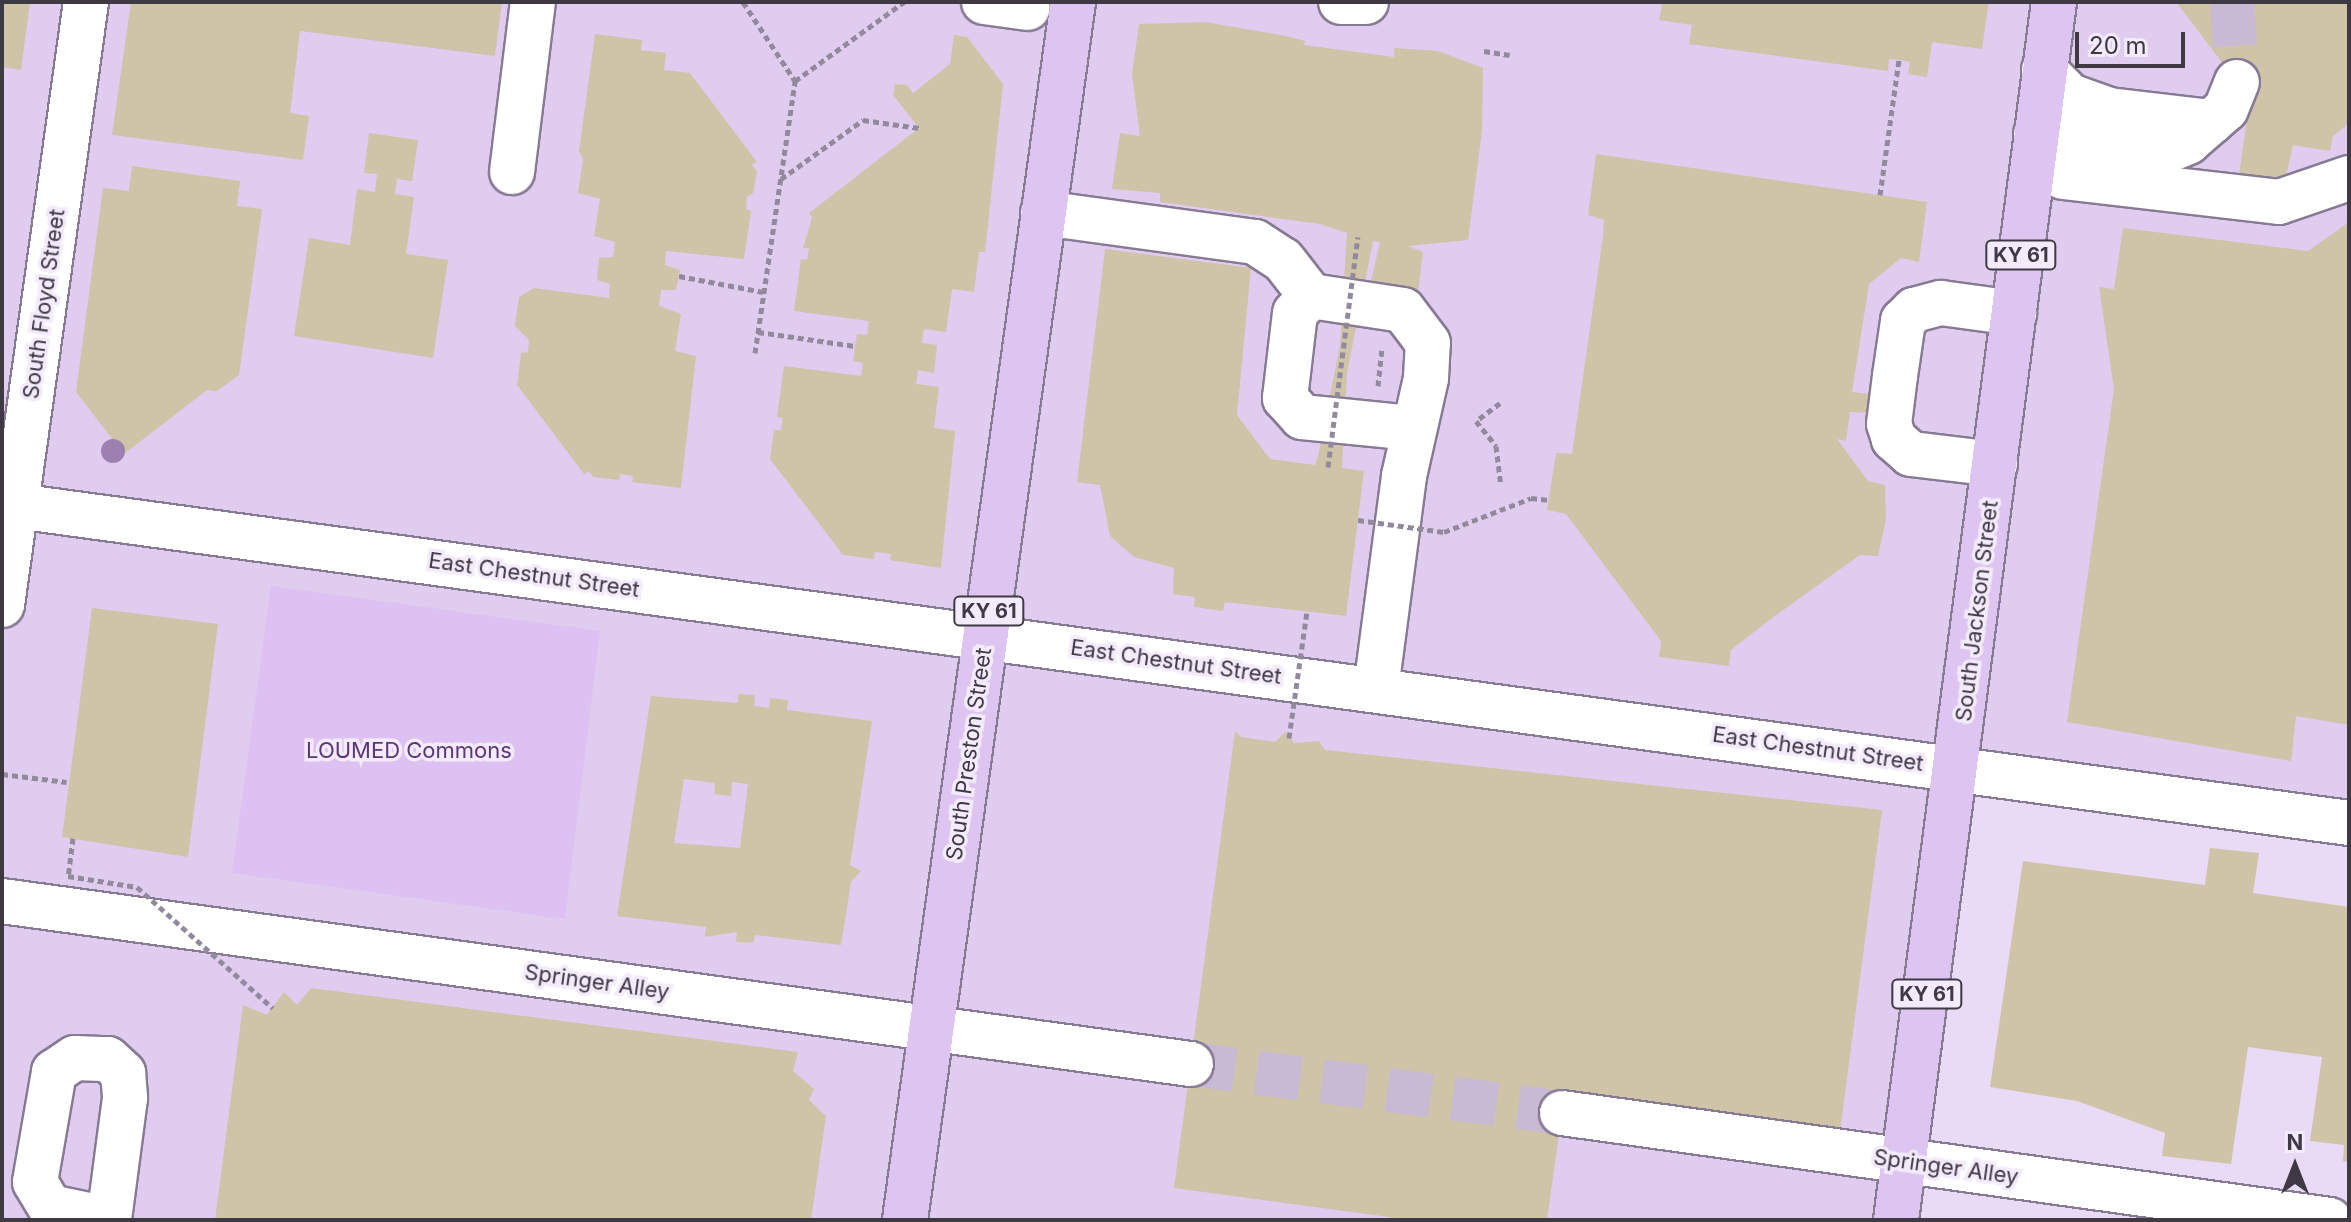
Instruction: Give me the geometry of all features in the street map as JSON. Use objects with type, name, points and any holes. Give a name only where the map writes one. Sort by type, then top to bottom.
[{"type":"main road","name":"South Preston Street","points":[[905,1220],[1073,2]]},
{"type":"main road","name":"South Jackson Street","points":[[1896,1220],[1958,768],[2054,2]]},
{"type":"street","name":"South Floyd Street","points":[[2,605],[9,505],[86,2]]},
{"type":"street","points":[[512,172],[533,2]]},
{"type":"street","points":[[984,2],[1028,8]]},
{"type":"street","points":[[1341,2],[1366,2]]},
{"type":"street","points":[[2044,70],[2070,96],[2109,110],[2211,122]]},
{"type":"street","points":[[2036,134],[2136,153],[2166,151],[2226,109],[2237,82]]},
{"type":"street","points":[[2063,177],[2279,202],[2349,178]]},
{"type":"street","points":[[1043,213],[1255,242],[1283,260],[1311,296],[1375,303],[1403,310],[1415,320],[1429,355],[1413,428],[1376,689]]},
{"type":"street","points":[[1311,296],[1295,313],[1285,398],[1302,417],[1413,428]]},
{"type":"street","points":[[1995,464],[1911,454],[1894,439],[1889,424],[1895,376],[1903,321],[1914,310],[1941,303],[2014,313]]},
{"type":"street","name":"East Chestnut Street","points":[[9,505],[2349,823]]},
{"type":"street","name":"Springer Alley","points":[[2,901],[1191,1064]]},
{"type":"street","name":"Springer Alley","points":[[1562,1113],[1904,1161],[2219,1212],[2330,1220]]},
{"type":"path","points":[[743,2],[795,81],[755,353]]},
{"type":"path","points":[[795,81],[904,2]]},
{"type":"path","points":[[1484,51],[1510,55]]},
{"type":"path","points":[[1880,195],[1899,60]]},
{"type":"path","points":[[780,180],[863,120],[919,128]]},
{"type":"path","points":[[1328,467],[1358,237]]},
{"type":"path","points":[[679,276],[764,292]]},
{"type":"path","points":[[758,332],[855,346]]},
{"type":"path","points":[[1377,392],[1384,335]]},
{"type":"path","points":[[1500,403],[1476,421],[1496,446],[1501,485]]},
{"type":"path","points":[[1358,520],[1444,532],[1531,498],[1549,500]]},
{"type":"path","points":[[1289,738],[1307,612]]},
{"type":"path","points":[[2,774],[67,782]]},
{"type":"path","points":[[73,838],[68,876],[137,887],[273,1008]]},
{"type":"shaded area","points":[[2,2],[2349,2],[2349,823],[1958,768],[1897,1220],[2,1220]]},
{"type":"green space","name":"LOUMED Commons","points":[[271,586],[600,631],[565,919],[232,873]]},
{"type":"building","points":[[2,2],[30,2],[21,70],[2,67]]},
{"type":"building","points":[[131,2],[502,2],[495,56],[300,31],[290,113],[309,116],[303,160],[112,135]]},
{"type":"building","points":[[1654,2],[1989,2],[1982,49],[1932,42],[1927,77],[1908,74],[1910,62],[1899,60],[1889,59],[1888,71],[1689,44],[1692,25],[1659,20],[1662,5]]},
{"type":"building","points":[[2176,2],[2349,2],[2349,123],[2333,136],[2330,151],[2293,145],[2282,194],[2237,188],[2250,99]]},
{"type":"building","points":[[1205,22],[1286,36],[1305,41],[1304,45],[1394,57],[1394,48],[1438,51],[1483,68],[1482,131],[1468,240],[1408,246],[1423,252],[1418,293],[1370,286],[1380,242],[1373,241],[1347,373],[1342,468],[1364,471],[1346,616],[1225,602],[1223,611],[1194,607],[1195,597],[1173,594],[1174,568],[1134,557],[1110,536],[1100,485],[1077,482],[1105,249],[1251,268],[1237,415],[1270,459],[1315,465],[1318,456],[1340,345],[1347,233],[1320,224],[1160,202],[1160,193],[1112,189],[1120,133],[1140,136],[1132,74],[1139,24]]},
{"type":"building","points":[[595,34],[642,40],[641,50],[666,53],[664,70],[690,73],[757,162],[752,165],[757,172],[753,193],[747,197],[746,209],[751,211],[744,259],[666,251],[665,265],[680,270],[676,290],[661,290],[659,306],[681,314],[675,351],[696,356],[681,488],[632,482],[633,476],[620,474],[619,480],[593,477],[589,471],[584,474],[517,385],[521,353],[528,352],[529,340],[515,326],[519,297],[534,288],[609,298],[610,284],[597,280],[599,258],[613,257],[615,242],[594,236],[600,199],[578,193],[583,159],[579,151]]},
{"type":"building","points":[[954,35],[967,37],[1003,84],[985,252],[979,252],[974,292],[952,289],[946,332],[924,329],[922,343],[937,345],[934,373],[918,370],[916,384],[939,387],[934,428],[955,431],[941,568],[890,560],[891,554],[875,552],[874,559],[843,555],[770,459],[774,430],[781,430],[783,418],[777,417],[784,366],[861,376],[863,363],[853,361],[855,346],[857,334],[867,335],[869,321],[794,311],[801,259],[807,260],[809,248],[803,248],[812,218],[809,213],[919,128],[893,95],[895,84],[907,85],[913,93],[950,64]]},
{"type":"building","points":[[369,133],[418,140],[412,181],[397,179],[395,194],[414,197],[406,254],[448,260],[433,358],[294,336],[309,238],[350,245],[357,189],[375,192],[377,174],[364,173]]},
{"type":"building","points":[[1596,154],[1927,202],[1919,262],[1901,258],[1869,284],[1852,392],[1869,394],[1867,413],[1850,412],[1846,441],[1837,439],[1868,481],[1885,485],[1886,519],[1878,556],[1860,555],[1772,618],[1731,650],[1729,666],[1659,657],[1661,641],[1566,514],[1547,510],[1556,453],[1572,454],[1603,236],[1604,220],[1588,215]]},
{"type":"building","points":[[132,166],[240,181],[237,206],[262,209],[239,375],[217,391],[207,390],[124,454],[76,392],[103,188],[129,191]]},
{"type":"building","points":[[2349,222],[2349,725],[2296,716],[2291,761],[2067,722],[2114,389],[2099,287],[2114,289],[2123,228],[2308,251]]},
{"type":"building","points":[[92,608],[218,624],[188,857],[62,837]]},
{"type":"building","points":[[738,694],[755,695],[754,706],[769,708],[770,698],[788,700],[787,710],[872,721],[850,865],[861,871],[851,882],[841,945],[755,935],[753,943],[736,942],[737,932],[705,937],[706,927],[617,916],[651,696],[738,703]],"holes":[[[684,779],[715,783],[714,794],[731,796],[732,782],[748,784],[740,848],[674,843]]]},
{"type":"building","points":[[1235,731],[1241,737],[1275,742],[1285,732],[1294,743],[1319,741],[1325,750],[1882,810],[1840,1132],[1562,1113],[1547,1220],[1411,1220],[1174,1188]]},
{"type":"building","points":[[2210,848],[2259,853],[2253,893],[2349,907],[2349,1162],[2343,1161],[2344,1145],[2310,1141],[2322,1057],[2248,1047],[2231,1164],[2162,1156],[2165,1133],[2077,1101],[1990,1087],[2023,861],[2205,885]]},
{"type":"building","points":[[311,988],[798,1052],[793,1071],[814,1089],[809,1100],[826,1116],[811,1220],[215,1220],[243,1005],[267,1015],[284,992],[297,1005]]},
{"type":"tunnel","points":[[2232,2],[2237,82]]},
{"type":"tunnel","points":[[1191,1064],[1562,1113]]}]
